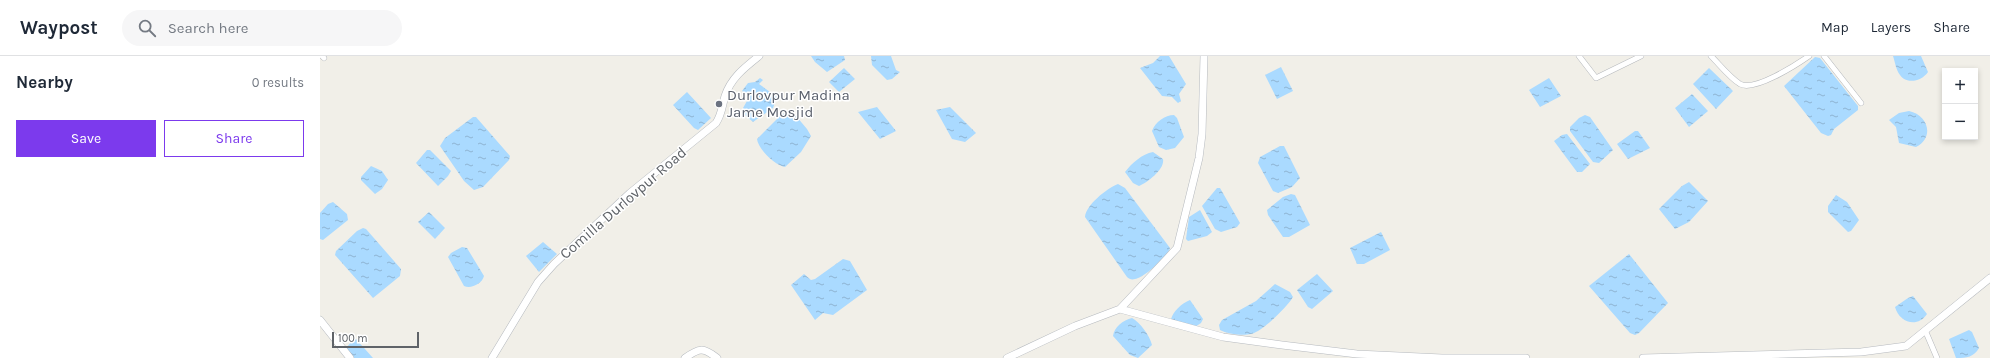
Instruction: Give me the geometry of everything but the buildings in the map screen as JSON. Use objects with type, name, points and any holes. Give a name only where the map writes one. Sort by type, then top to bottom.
[{"type":"main road","name":"Comilla Durlovpur Road","points":[[492,358],[538,282],[554,264],[630,193],[716,123],[722,111],[731,83],[740,71],[758,56]]},
{"type":"main road","points":[[1006,358],[1075,326],[1120,309],[1176,248],[1195,173],[1202,134],[1204,56]]},
{"type":"main road","points":[[1643,358],[1861,352],[1906,346],[1990,278]]},
{"type":"main road","points":[[1120,309],[1223,337],[1357,354],[1442,358],[1526,358]]},
{"type":"main road","points":[[320,320],[350,358]]},
{"type":"main road","points":[[684,358],[696,350],[703,350],[717,358]]},
{"type":"street","points":[[1579,56],[1596,78],[1640,56]]},
{"type":"street","points":[[1711,56],[1735,80],[1747,86],[1761,82],[1809,56]]},
{"type":"street","points":[[1824,56],[1861,103]]},
{"type":"street","points":[[1925,330],[1937,358]]},
{"type":"water","points":[[811,56],[844,56],[845,60],[827,72],[815,62]]},
{"type":"water","points":[[871,56],[891,56],[896,70],[900,72],[892,79],[887,80],[872,65]]},
{"type":"water","points":[[1160,56],[1169,56],[1186,84],[1179,94],[1181,101],[1178,103],[1172,97],[1162,96],[1140,68],[1153,63]]},
{"type":"water","points":[[1893,56],[1921,56],[1928,72],[1918,80],[1906,80],[1899,73]]},
{"type":"water","points":[[1815,57],[1820,58],[1858,106],[1858,110],[1834,129],[1831,135],[1828,136],[1821,133],[1784,86]]},
{"type":"water","points":[[1281,67],[1293,91],[1277,99],[1265,75]]},
{"type":"water","points":[[844,68],[855,79],[839,92],[829,82]]},
{"type":"water","points":[[1709,68],[1733,91],[1716,109],[1693,84]]},
{"type":"water","points":[[760,78],[763,80],[759,84],[777,97],[773,108],[753,122],[745,115],[743,108],[747,101],[747,94],[742,91],[748,83],[755,82]]},
{"type":"water","points":[[1549,78],[1561,96],[1540,107],[1529,90]]},
{"type":"water","points":[[687,92],[711,118],[698,130],[694,128],[673,105]]},
{"type":"water","points":[[1692,94],[1708,111],[1689,127],[1675,108]]},
{"type":"water","points":[[877,107],[896,131],[880,139],[858,112]]},
{"type":"water","points":[[950,107],[976,133],[965,142],[952,139],[936,110]]},
{"type":"water","points":[[791,110],[811,136],[801,152],[785,167],[781,166],[764,152],[757,139],[781,115]]},
{"type":"water","points":[[1909,111],[1916,113],[1921,117],[1927,127],[1926,138],[1916,147],[1899,143],[1896,127],[1889,120],[1899,113]]},
{"type":"water","points":[[1174,115],[1177,118],[1184,137],[1175,148],[1166,150],[1159,147],[1152,131],[1155,125],[1161,120],[1167,116]]},
{"type":"water","points":[[1585,115],[1590,117],[1613,150],[1599,163],[1593,162],[1570,131],[1570,127],[1579,118]]},
{"type":"water","points":[[473,117],[476,117],[510,156],[509,160],[483,187],[474,190],[464,181],[440,146],[445,138]]},
{"type":"water","points":[[1635,131],[1638,131],[1650,148],[1628,159],[1617,144]]},
{"type":"water","points":[[1567,134],[1590,164],[1582,172],[1577,172],[1554,141],[1562,135]]},
{"type":"water","points":[[1280,146],[1284,146],[1300,178],[1292,187],[1278,193],[1273,191],[1258,163],[1260,157]]},
{"type":"water","points":[[427,150],[430,150],[451,171],[438,186],[416,163]]},
{"type":"water","points":[[1153,152],[1163,159],[1163,163],[1159,171],[1139,186],[1133,183],[1125,172],[1138,159]]},
{"type":"water","points":[[371,166],[382,171],[388,180],[382,189],[375,194],[361,180],[361,177]]},
{"type":"water","points":[[1689,182],[1708,201],[1689,222],[1675,229],[1659,209],[1682,186]]},
{"type":"water","points":[[1118,184],[1125,188],[1170,248],[1165,256],[1155,266],[1144,275],[1134,279],[1127,277],[1085,217],[1089,207],[1097,198]]},
{"type":"water","points":[[1217,188],[1220,188],[1240,223],[1237,227],[1221,232],[1215,229],[1202,206]]},
{"type":"water","points":[[1291,194],[1295,195],[1310,225],[1289,237],[1283,237],[1268,215],[1267,210],[1283,197]]},
{"type":"water","points":[[1836,195],[1847,202],[1859,220],[1851,231],[1848,232],[1828,212],[1828,206]]},
{"type":"water","points":[[333,202],[347,214],[348,220],[323,240],[320,239],[320,213],[328,204]]},
{"type":"water","points":[[1200,210],[1212,232],[1207,236],[1188,241],[1186,239],[1189,217]]},
{"type":"water","points":[[429,212],[445,228],[435,239],[418,222]]},
{"type":"water","points":[[363,228],[366,229],[401,269],[400,276],[373,298],[335,255],[336,251],[357,231]]},
{"type":"water","points":[[1381,232],[1390,250],[1364,264],[1357,264],[1350,248]]},
{"type":"water","points":[[543,242],[557,254],[539,272],[526,256]]},
{"type":"water","points":[[462,247],[467,248],[484,276],[479,283],[470,287],[464,286],[448,257],[451,253]]},
{"type":"water","points":[[1629,254],[1668,303],[1639,333],[1635,335],[1630,333],[1589,286]]},
{"type":"water","points":[[843,259],[850,261],[867,290],[833,315],[823,313],[815,320],[791,285],[804,274],[811,280],[815,279]]},
{"type":"water","points":[[1317,274],[1333,291],[1312,309],[1308,307],[1297,290]]},
{"type":"water","points":[[1275,284],[1290,292],[1293,297],[1268,324],[1256,332],[1248,335],[1231,334],[1220,330],[1219,325],[1222,320],[1256,301]]},
{"type":"water","points":[[1913,296],[1927,314],[1923,319],[1909,322],[1900,317],[1895,307]]},
{"type":"water","points":[[1190,300],[1203,319],[1201,323],[1195,327],[1171,320],[1173,314],[1178,308]]},
{"type":"water","points":[[1132,318],[1144,330],[1152,345],[1138,358],[1130,355],[1113,336],[1115,330],[1120,324],[1125,320]]},
{"type":"water","points":[[1969,330],[1972,332],[1979,348],[1970,356],[1956,358],[1949,339]]},
{"type":"water","points":[[354,339],[356,339],[373,358],[353,358],[346,348]]},
{"type":"place","name":"Durlovpur Madina Jame Mosjid","points":[[719,104]]}]
